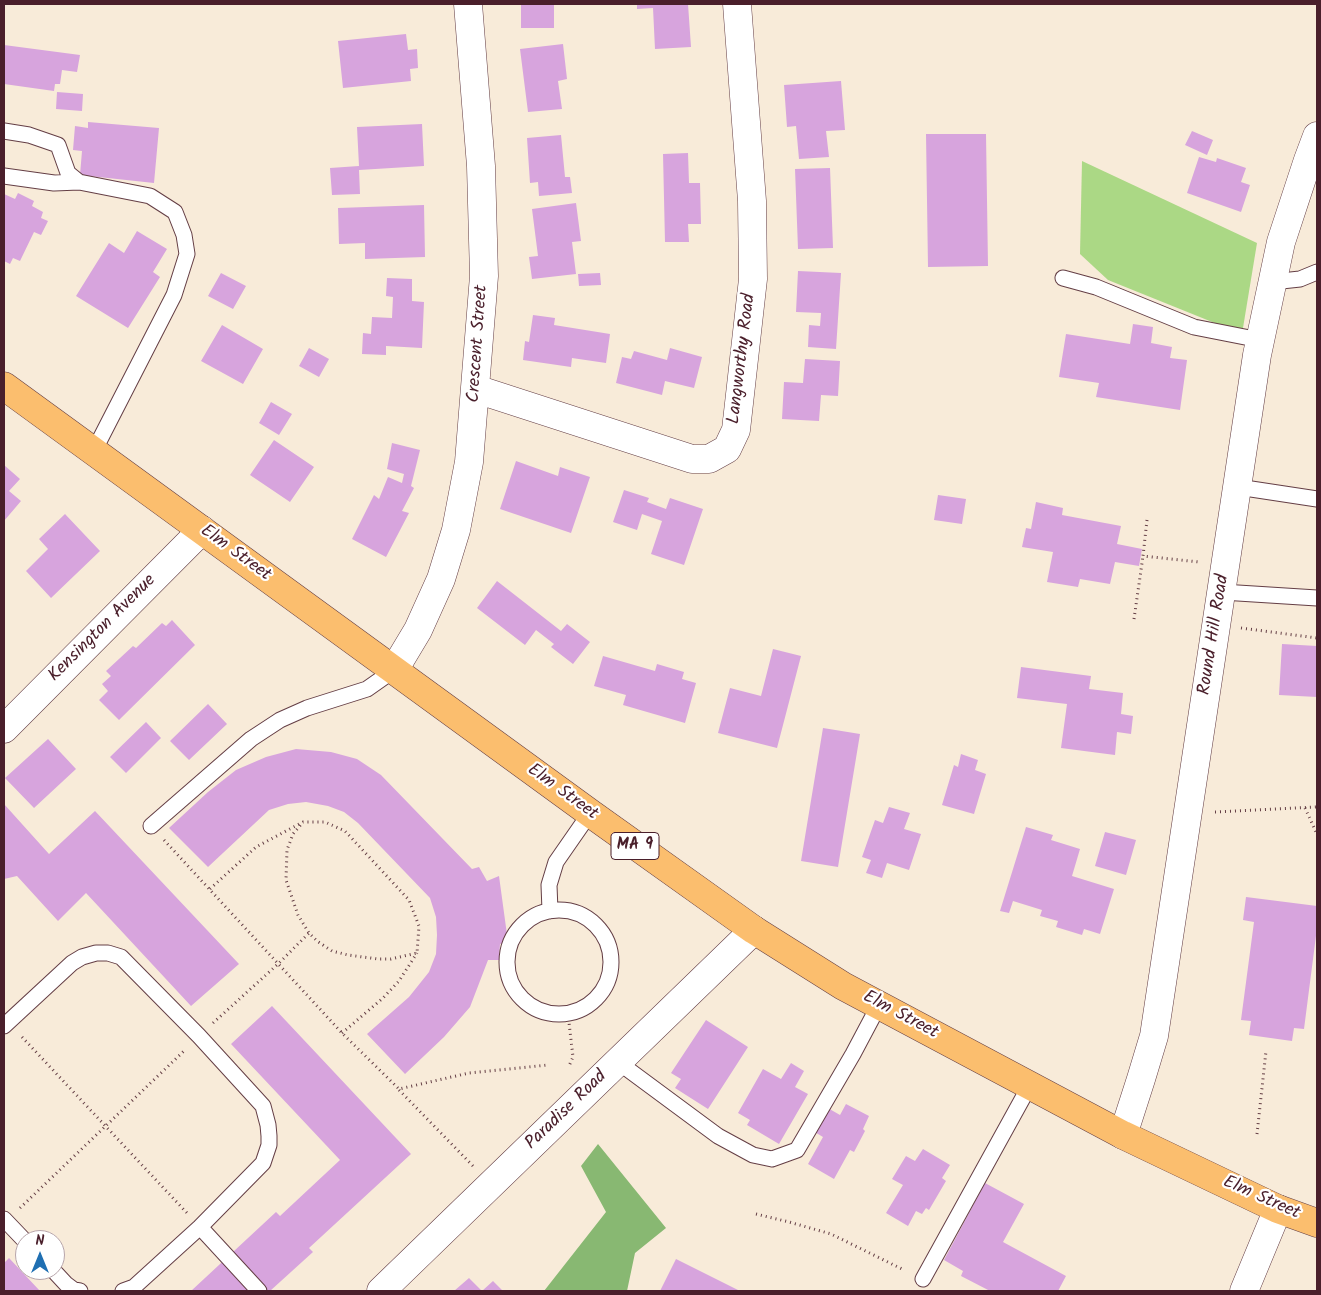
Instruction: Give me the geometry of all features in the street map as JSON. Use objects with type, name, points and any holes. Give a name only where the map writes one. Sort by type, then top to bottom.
[{"type":"highway","name":"Elm Street","points":[[4,386],[590,813],[754,930],[843,986],[1122,1135],[1278,1209],[1317,1222]]},
{"type":"street","name":"Crescent Street","points":[[394,670],[418,630],[437,588],[456,530],[469,462],[484,276],[480,166],[468,4]]},
{"type":"street","name":"Langworthy Road","points":[[476,389],[692,459],[709,459],[727,449],[736,430],[753,279],[752,201],[737,4]]},
{"type":"street","name":"Round Hill Road","points":[[1122,1135],[1154,1036],[1260,340],[1280,242],[1317,136]]},
{"type":"street","name":"Kensington Avenue","points":[[4,728],[202,530]]},
{"type":"street","name":"Paradise Road","points":[[380,1291],[754,930]]},
{"type":"street","points":[[1244,1291],[1278,1209]]},
{"type":"lane","points":[[4,131],[29,135],[58,145],[68,173],[79,182]]},
{"type":"lane","points":[[4,176],[54,183],[79,182],[150,196],[176,212],[184,235],[187,254],[174,295],[94,451]]},
{"type":"lane","points":[[1272,282],[1300,279],[1317,272]]},
{"type":"lane","points":[[1063,278],[1096,287],[1194,327],[1260,340]]},
{"type":"lane","points":[[1238,487],[1317,499]]},
{"type":"lane","points":[[1224,578],[1317,598]]},
{"type":"lane","points":[[151,826],[251,738],[272,724],[307,708],[367,689],[394,670]]},
{"type":"lane","points":[[550,911],[549,885],[556,862],[590,813]]},
{"type":"lane","points":[[566,910],[582,915],[595,925],[605,938],[611,953],[611,970],[606,985],[597,998],[584,1008],[568,1014],[550,1014],[533,1008],[519,996],[510,980],[507,963],[510,945],[519,929],[532,917],[550,911],[566,910]]},
{"type":"lane","points":[[6,1024],[72,963],[82,957],[96,953],[121,956],[199,1036],[263,1106],[268,1125],[268,1145],[263,1163],[200,1227],[134,1287],[123,1291]]},
{"type":"lane","points":[[618,1062],[718,1136],[753,1155],[772,1159],[797,1150],[879,1005]]},
{"type":"lane","points":[[923,1279],[1030,1085]]},
{"type":"lane","points":[[5,1220],[15,1230]]},
{"type":"lane","points":[[200,1227],[259,1291]]},
{"type":"lane","points":[[64,1280],[74,1290],[80,1291]]},
{"type":"path","points":[[1134,619],[1147,520]]},
{"type":"path","points":[[1143,556],[1224,578]]},
{"type":"path","points":[[1217,624],[1317,638]]},
{"type":"path","points":[[1212,812],[1317,807]]},
{"type":"path","points":[[1305,808],[1317,834]]},
{"type":"path","points":[[210,889],[256,847],[303,822],[325,822],[345,831],[409,900],[419,926],[417,953],[399,981],[383,998],[342,1033]]},
{"type":"path","points":[[303,822],[292,834],[287,850],[286,880],[298,915],[309,933],[332,950],[355,956],[391,959],[417,953]]},
{"type":"path","points":[[151,826],[342,1033],[491,1184]]},
{"type":"path","points":[[5,1220],[309,933]]},
{"type":"path","points":[[568,1014],[573,1057],[569,1066]]},
{"type":"path","points":[[6,1024],[200,1227]]},
{"type":"path","points":[[1258,1134],[1266,1051]]},
{"type":"path","points":[[399,1089],[469,1073],[548,1065]]},
{"type":"path","points":[[756,1214],[831,1234],[923,1279]]},
{"type":"green space","points":[[1082,161],[1257,243],[1242,334],[1108,280],[1080,254]]},
{"type":"green space","points":[[598,1144],[666,1228],[635,1253],[627,1291],[544,1291],[606,1212],[581,1166]]},
{"type":"building","points":[[521,4],[554,4],[554,28],[521,28]]},
{"type":"building","points":[[637,4],[688,4],[691,47],[655,49],[653,8],[637,9]]},
{"type":"building","points":[[406,34],[408,50],[417,49],[418,68],[410,69],[411,81],[343,88],[338,41]]},
{"type":"building","points":[[563,44],[567,79],[558,81],[562,109],[528,112],[520,49]]},
{"type":"building","points":[[4,45],[80,55],[77,72],[62,70],[60,84],[55,84],[54,91],[4,84]]},
{"type":"building","points":[[841,81],[845,130],[826,131],[829,157],[799,159],[796,126],[787,127],[784,85]]},
{"type":"building","points":[[57,92],[83,94],[82,111],[56,109]]},
{"type":"building","points":[[88,122],[159,128],[154,183],[80,175],[82,151],[73,150],[75,126],[88,128]]},
{"type":"building","points":[[422,124],[424,166],[359,170],[360,194],[332,195],[330,168],[359,166],[357,127]]},
{"type":"building","points":[[1192,131],[1213,140],[1207,155],[1185,145]]},
{"type":"building","points":[[926,134],[986,134],[988,266],[928,267]]},
{"type":"building","points":[[561,135],[565,177],[570,177],[572,193],[539,196],[538,182],[530,183],[527,138]]},
{"type":"building","points":[[688,153],[689,183],[700,183],[701,224],[688,224],[689,242],[665,242],[663,154]]},
{"type":"building","points":[[1199,157],[1216,162],[1217,158],[1246,168],[1241,182],[1250,185],[1241,212],[1187,193]]},
{"type":"building","points":[[830,168],[833,248],[798,249],[795,169]]},
{"type":"building","points":[[18,193],[34,201],[32,206],[43,212],[41,218],[48,221],[41,235],[34,232],[20,261],[13,258],[10,264],[4,261],[4,194],[15,199]]},
{"type":"building","points":[[576,203],[581,241],[572,242],[576,274],[532,279],[529,257],[538,256],[532,209]]},
{"type":"building","points":[[424,205],[425,257],[365,259],[365,243],[339,244],[338,208]]},
{"type":"building","points":[[137,231],[167,249],[153,272],[160,277],[128,328],[76,296],[109,243],[124,253]]},
{"type":"building","points":[[798,271],[841,273],[836,349],[808,347],[809,325],[820,326],[821,313],[796,312]]},
{"type":"building","points":[[221,273],[246,286],[233,309],[208,296]]},
{"type":"building","points":[[600,273],[601,285],[579,286],[578,274]]},
{"type":"building","points":[[387,278],[412,279],[412,301],[424,302],[422,348],[386,346],[386,355],[362,354],[363,333],[371,334],[372,317],[392,318],[393,297],[386,296]]},
{"type":"building","points":[[533,315],[555,318],[554,325],[610,334],[606,363],[572,358],[571,367],[523,360],[525,341],[529,342]]},
{"type":"building","points":[[1133,324],[1153,327],[1151,343],[1172,347],[1170,358],[1187,360],[1180,410],[1096,397],[1099,383],[1059,377],[1066,334],[1130,344]]},
{"type":"building","points":[[222,325],[263,349],[243,384],[201,361]]},
{"type":"building","points":[[309,348],[329,359],[319,377],[299,366]]},
{"type":"building","points":[[670,348],[702,357],[694,388],[665,381],[662,395],[616,383],[622,357],[631,359],[634,351],[667,360]]},
{"type":"building","points":[[805,359],[840,361],[838,396],[821,395],[819,421],[782,419],[784,382],[803,383]]},
{"type":"building","points":[[271,402],[292,414],[279,435],[259,423]]},
{"type":"building","points":[[274,440],[314,467],[290,502],[250,475]]},
{"type":"building","points":[[392,443],[420,450],[411,486],[414,488],[402,511],[409,513],[386,557],[352,539],[374,495],[379,499],[388,477],[402,483],[404,474],[387,469]]},
{"type":"building","points":[[516,461],[558,476],[560,467],[590,477],[571,533],[500,509]]},
{"type":"building","points":[[4,465],[20,479],[9,491],[21,501],[4,521]]},
{"type":"building","points":[[624,490],[649,498],[647,502],[666,509],[670,498],[703,509],[684,565],[651,554],[662,521],[642,514],[637,530],[613,522]]},
{"type":"building","points":[[938,495],[966,499],[962,524],[934,520]]},
{"type":"building","points":[[1036,502],[1063,508],[1062,515],[1121,526],[1117,544],[1142,549],[1139,566],[1115,562],[1110,584],[1080,579],[1078,587],[1047,582],[1053,552],[1022,547],[1026,528],[1031,529]]},
{"type":"building","points":[[65,514],[100,551],[51,598],[26,571],[48,549],[39,539]]},
{"type":"building","points":[[497,581],[561,631],[567,624],[590,642],[573,664],[551,647],[554,644],[536,630],[525,645],[477,608]]},
{"type":"building","points":[[172,620],[195,645],[119,720],[99,700],[108,691],[102,684],[111,676],[106,671],[133,646],[136,648],[162,623],[166,626]]},
{"type":"building","points":[[1282,644],[1317,646],[1317,697],[1279,695]]},
{"type":"building","points":[[773,649],[801,656],[777,748],[718,733],[730,688],[761,696]]},
{"type":"building","points":[[603,656],[655,671],[657,664],[684,672],[682,679],[696,683],[685,723],[623,705],[626,695],[594,686]]},
{"type":"building","points":[[1021,667],[1091,676],[1089,689],[1123,693],[1121,714],[1133,716],[1131,734],[1117,732],[1115,755],[1061,748],[1067,704],[1017,698]]},
{"type":"building","points":[[208,704],[227,724],[189,760],[170,741]]},
{"type":"building","points":[[146,722],[161,738],[126,773],[110,757]]},
{"type":"building","points":[[823,728],[860,734],[838,867],[801,861]]},
{"type":"building","points":[[48,739],[76,769],[34,808],[5,778]]},
{"type":"building","points":[[296,749],[331,752],[357,759],[381,775],[472,869],[479,867],[487,881],[499,876],[508,942],[500,944],[499,960],[488,960],[470,1007],[444,1037],[405,1074],[367,1034],[409,997],[429,972],[436,954],[437,935],[436,917],[430,898],[358,823],[344,812],[328,806],[306,802],[288,804],[269,810],[208,867],[169,828],[208,792],[236,770],[266,757]]},
{"type":"building","points":[[961,754],[978,760],[975,770],[986,774],[974,814],[942,805],[954,765],[958,767]]},
{"type":"building","points":[[4,804],[49,854],[95,811],[239,964],[191,1006],[86,893],[58,921],[17,876],[4,879]]},
{"type":"building","points":[[889,807],[910,813],[904,829],[921,834],[909,870],[887,863],[882,878],[866,873],[871,860],[862,857],[875,820],[883,823]]},
{"type":"building","points":[[1026,827],[1053,835],[1051,840],[1080,849],[1072,876],[1114,889],[1100,934],[1084,929],[1082,935],[1056,927],[1058,921],[1040,916],[1042,910],[1013,901],[1009,913],[1000,911]]},
{"type":"building","points":[[1105,832],[1136,840],[1126,875],[1095,866]]},
{"type":"building","points":[[1246,897],[1317,906],[1317,928],[1304,1029],[1294,1028],[1292,1041],[1249,1035],[1251,1021],[1241,1020],[1254,922],[1243,920]]},
{"type":"building","points":[[272,1006],[411,1154],[309,1248],[313,1252],[270,1291],[191,1291],[276,1212],[280,1216],[340,1160],[231,1044]]},
{"type":"building","points":[[706,1020],[748,1047],[708,1109],[675,1088],[681,1079],[671,1073]]},
{"type":"building","points":[[791,1063],[804,1071],[795,1087],[808,1094],[779,1144],[747,1125],[750,1120],[738,1113],[763,1069],[781,1079]]},
{"type":"building","points":[[846,1104],[869,1116],[863,1129],[865,1131],[854,1152],[850,1150],[834,1179],[808,1164],[823,1137],[813,1131],[826,1107],[840,1115]]},
{"type":"building","points":[[923,1149],[950,1165],[942,1178],[946,1181],[929,1210],[926,1208],[922,1214],[916,1211],[908,1226],[886,1213],[903,1185],[892,1179],[906,1156],[915,1161]]},
{"type":"building","points":[[985,1183],[1024,1204],[1003,1242],[1066,1276],[1058,1291],[990,1291],[961,1276],[963,1271],[944,1260]]},
{"type":"building","points":[[9,1258],[15,1264],[15,1280],[30,1280],[40,1291],[4,1291],[4,1263]]},
{"type":"building","points":[[676,1259],[740,1291],[660,1291]]},
{"type":"building","points":[[469,1278],[482,1291],[454,1291]]},
{"type":"building","points":[[493,1281],[503,1291],[482,1291]]}]
